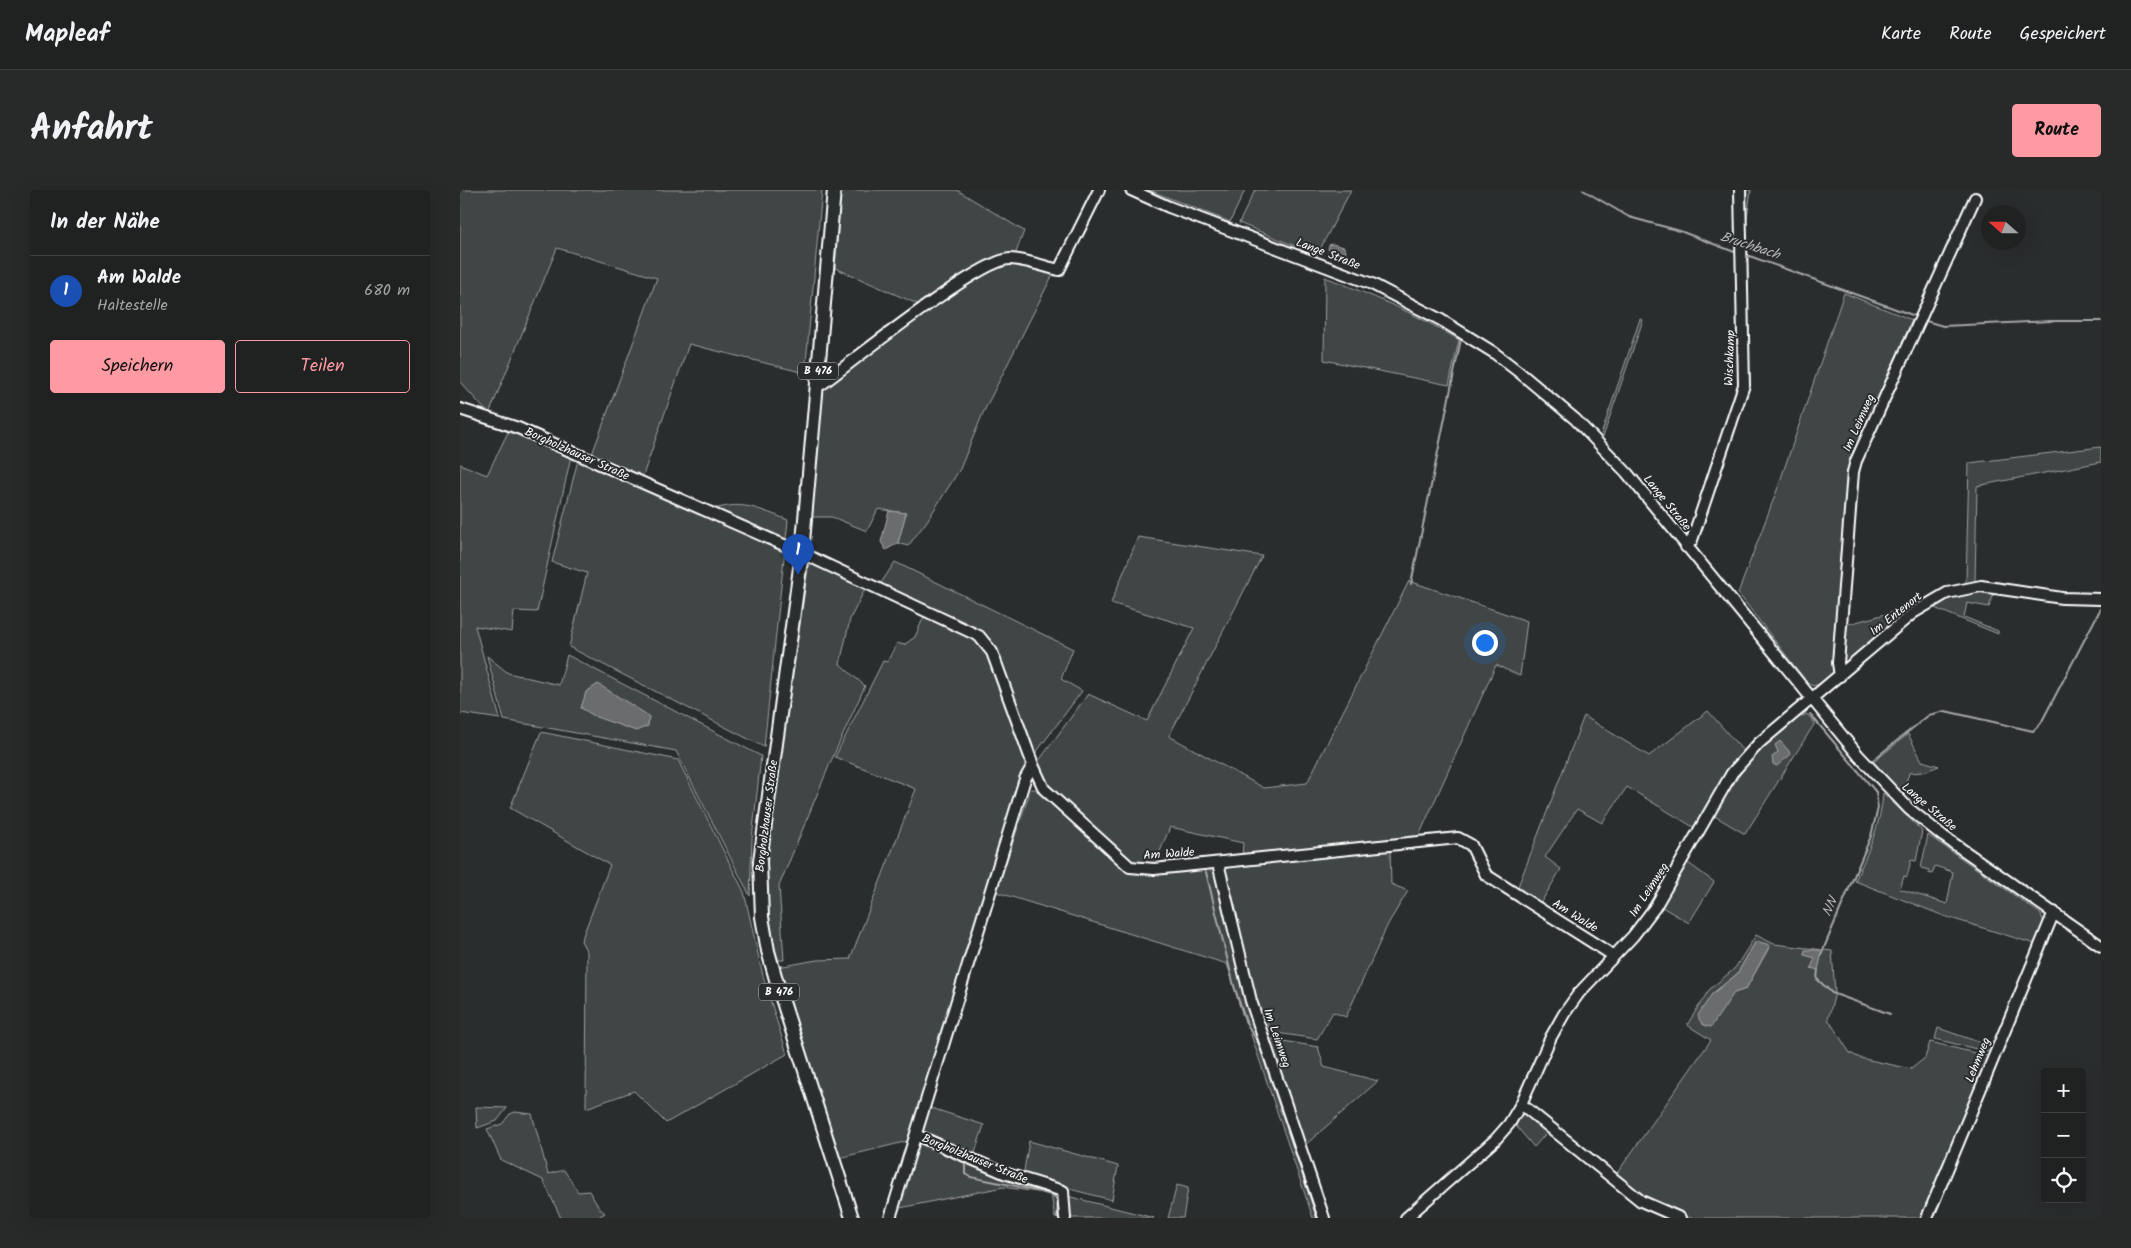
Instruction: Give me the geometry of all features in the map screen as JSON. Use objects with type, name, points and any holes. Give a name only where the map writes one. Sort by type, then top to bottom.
[{"type":"main road","name":"Borgholzhauser Straße","points":[[834,190],[802,553],[762,844],[760,884],[762,917],[776,982],[852,1218]]},
{"type":"street","points":[[817,384],[822,384],[942,295],[988,266],[1010,259],[1059,270],[1099,190]]},
{"type":"street","name":"Lange Straße","points":[[1131,190],[1169,207],[1372,284],[1441,320],[1493,352],[1544,392],[1595,439],[1627,473],[1812,699],[1880,780],[1909,809],[1942,836],[2101,946]]},
{"type":"street","name":"Wischkamp","points":[[1686,546],[1694,536],[1744,385],[1740,190]]},
{"type":"street","name":"Im Leimweg","points":[[1840,676],[1838,663],[1853,472],[1856,460],[1975,198]]},
{"type":"street","name":"Borgholzhauser Straße","points":[[460,409],[518,428],[802,553]]},
{"type":"street","name":"Am Walde","points":[[802,553],[979,636],[992,652],[1033,765],[1044,789],[1130,867],[1154,869],[1458,838],[1471,845],[1481,869],[1486,875],[1614,956]]},
{"type":"street","name":"Im Entenort","points":[[1812,699],[1913,613],[1936,598],[1958,590],[1981,586],[2062,598],[2101,599]]},
{"type":"street","name":"Im Leimweg","points":[[1406,1218],[1495,1140],[1509,1124],[1521,1104],[1551,1037],[1564,1014],[1579,993],[1633,936],[1655,907],[1732,773],[1759,743],[1812,699]]},
{"type":"street","name":"Borgholzhauser Straße","points":[[890,1218],[1025,779],[1033,765]]},
{"type":"street","name":"Im Leimweg","points":[[1218,863],[1251,1001],[1324,1218]]},
{"type":"street","name":"Lehmweg","points":[[1927,1218],[2054,912]]},
{"type":"street","points":[[1521,1104],[1641,1201],[1680,1218]]},
{"type":"street","name":"Borgholzhauser Straße","points":[[916,1135],[1004,1173],[1062,1191],[1065,1218]]},
{"type":"shaded area","points":[[460,190],[822,190],[805,373],[689,344],[642,478],[591,457],[657,278],[557,248],[489,414],[460,382]]},
{"type":"shaded area","points":[[841,190],[957,190],[1024,231],[1015,255],[991,260],[966,273],[922,306],[835,268]]},
{"type":"shaded area","points":[[1149,190],[1245,190],[1230,222]]},
{"type":"shaded area","points":[[1255,190],[1351,190],[1317,255],[1239,223]]},
{"type":"shaded area","points":[[1744,190],[1751,190],[1745,232]]},
{"type":"shaded area","points":[[1329,245],[1344,247],[1345,255],[1331,252],[1328,249]]},
{"type":"shaded area","points":[[1010,262],[1054,272],[983,413],[960,469],[927,521],[908,546],[898,543],[906,513],[878,509],[867,531],[832,517],[810,517],[823,388],[945,298],[990,268]]},
{"type":"shaded area","points":[[1325,277],[1394,306],[1459,340],[1449,385],[1324,360]]},
{"type":"shaded area","points":[[1844,293],[1912,320],[1851,460],[1834,670],[1826,680],[1813,686],[1806,681],[1738,593],[1776,493]]},
{"type":"shaded area","points":[[1640,319],[1643,320],[1603,437],[1601,435]]},
{"type":"shaded area","points":[[510,428],[571,456],[537,612],[514,611],[512,632],[475,626],[500,719],[460,713],[460,464],[487,475]]},
{"type":"shaded area","points":[[2101,447],[2101,462],[1977,486],[1975,582],[1966,583],[1969,463]]},
{"type":"shaded area","points":[[578,460],[699,515],[735,505],[754,508],[788,520],[764,747],[569,647],[587,573],[552,562]]},
{"type":"shaded area","points":[[889,511],[906,513],[898,543],[886,550],[881,542]]},
{"type":"shaded area","points":[[1138,537],[1262,556],[1169,736],[1264,788],[1307,783],[1409,581],[1527,621],[1520,676],[1496,665],[1418,838],[1242,856],[1243,843],[1170,827],[1154,866],[1137,867],[1106,843],[1044,782],[1038,762],[1088,694],[1147,721],[1194,628],[1111,603]]},
{"type":"shaded area","points":[[809,561],[866,587],[850,619],[840,664],[865,686],[831,761],[779,886],[784,960],[777,960],[768,910],[765,870]]},
{"type":"shaded area","points":[[895,562],[1073,649],[1061,679],[1082,691],[1035,754],[991,642],[981,633],[879,586]]},
{"type":"shaded area","points":[[1977,590],[1995,591],[1989,607],[1967,603],[1964,617],[1998,631],[1998,634],[1932,607],[1942,601]]},
{"type":"shaded area","points":[[1908,608],[1845,663],[1841,659],[1845,625]]},
{"type":"shaded area","points":[[925,614],[973,638],[991,657],[1024,752],[1025,767],[935,1060],[908,1141],[839,1158],[778,967],[817,960],[850,959],[916,789],[835,757],[883,661],[887,662],[897,643],[904,645],[915,637]]},
{"type":"shaded area","points":[[567,655],[761,756],[752,839],[750,896],[676,751],[504,720],[487,656],[508,673],[559,685]]},
{"type":"shaded area","points":[[598,684],[649,716],[648,726],[636,731],[596,717],[581,708],[586,692]]},
{"type":"shaded area","points":[[1708,711],[1744,752],[1728,773],[1695,828],[1627,787],[1602,823],[1577,809],[1545,857],[1561,869],[1540,904],[1517,889],[1584,716],[1649,756]]},
{"type":"shaded area","points":[[1807,714],[1815,723],[1745,834],[1713,815],[1749,761],[1798,718]]},
{"type":"shaded area","points":[[541,732],[678,760],[744,892],[763,976],[787,1054],[666,1123],[634,1091],[586,1108],[587,952],[581,941],[610,865],[510,808]]},
{"type":"shaded area","points":[[1908,734],[1922,761],[1939,766],[1923,772],[1909,773],[1905,786],[1901,789],[1895,789],[1871,764]]},
{"type":"shaded area","points":[[1780,741],[1789,751],[1790,755],[1777,766],[1773,764],[1772,757],[1778,752],[1775,745]]},
{"type":"shaded area","points":[[1031,789],[1035,789],[1131,873],[1159,872],[1390,847],[1391,884],[1408,891],[1388,924],[1346,1017],[1333,1012],[1317,1039],[1270,1032],[1264,1010],[1251,1014],[1321,1218],[1313,1218],[1227,964],[996,892]]},
{"type":"shaded area","points":[[1883,793],[1922,831],[1916,861],[1911,860],[1907,877],[1904,876],[1900,889],[1947,904],[1953,872],[1935,866],[1932,874],[1928,873],[1929,870],[1921,868],[1928,835],[2041,914],[2044,923],[2035,944],[1944,916],[1855,881],[1877,827]]},
{"type":"shaded area","points":[[1687,862],[1714,882],[1689,923],[1662,907]]},
{"type":"shaded area","points":[[1756,935],[1774,944],[1832,951],[1835,993],[1828,1019],[1850,1053],[1860,1058],[1911,1069],[1925,1058],[1930,1042],[1987,1056],[1989,1059],[1924,1218],[1686,1218],[1649,1200],[1615,1176],[1711,1040],[1687,1025],[1709,990],[1735,968]],"holes":[[[1756,941],[1770,946],[1746,989],[1734,993],[1712,994],[1737,974]]]},
{"type":"shaded area","points":[[1756,941],[1770,945],[1746,989],[1734,993],[1711,1027],[1704,1025],[1698,1015],[1712,994],[1737,974]]},
{"type":"shaded area","points":[[1805,950],[1819,950],[1822,953],[1818,970],[1811,968],[1815,958],[1804,955]]},
{"type":"shaded area","points":[[1938,1028],[1993,1047],[1989,1052],[1935,1039]]},
{"type":"shaded area","points":[[1272,1039],[1318,1047],[1324,1067],[1378,1081],[1304,1146],[1268,1044]]},
{"type":"shaded area","points":[[476,1107],[507,1108],[497,1121],[477,1128]]},
{"type":"shaded area","points":[[928,1107],[984,1125],[974,1156],[921,1134]]},
{"type":"shaded area","points":[[515,1112],[532,1114],[548,1174],[564,1170],[578,1192],[589,1191],[599,1208],[605,1213],[597,1218],[561,1218],[543,1180],[501,1160],[487,1129],[502,1124],[510,1114]]},
{"type":"shaded area","points":[[1521,1113],[1529,1114],[1549,1130],[1534,1147],[1516,1126]]},
{"type":"shaded area","points":[[919,1139],[1055,1192],[1059,1196],[1061,1218],[1055,1218],[1051,1194],[1003,1187],[895,1209]]},
{"type":"shaded area","points":[[1029,1141],[1118,1166],[1112,1200],[1023,1177]]},
{"type":"shaded area","points":[[1177,1185],[1188,1188],[1183,1218],[1168,1218]]},
{"type":"shaded area","points":[[1067,1196],[1154,1218],[1069,1218]]},
{"type":"waterway","name":"Bruchbach","points":[[1583,190],[1629,217],[1680,231],[1737,253]]},
{"type":"waterway","name":"Bruchbach","points":[[1744,254],[1915,316]]},
{"type":"waterway","name":"Bruchbach","points":[[1926,321],[1943,326],[2051,321],[2101,321]]},
{"type":"waterway","points":[[1411,584],[1461,339]]},
{"type":"waterway","points":[[1873,760],[1929,715],[1945,711],[2033,731],[2041,723],[2101,608]]},
{"type":"waterway","name":"NN","points":[[1810,714],[1876,792],[1878,808],[1871,836],[1821,955]]},
{"type":"waterway","points":[[1206,872],[1234,986],[1245,1021],[1259,1044],[1317,1218]]},
{"type":"waterway","name":"NN","points":[[1818,970],[1817,979],[1832,993],[1890,1014]]},
{"type":"waterway","points":[[919,1142],[943,1152]]},
{"type":"waterway","points":[[961,1159],[965,1162],[965,1174],[971,1177],[1052,1195],[1057,1200],[1057,1218]]},
{"type":"place","name":"Am Walde","points":[[798,575]]}]
